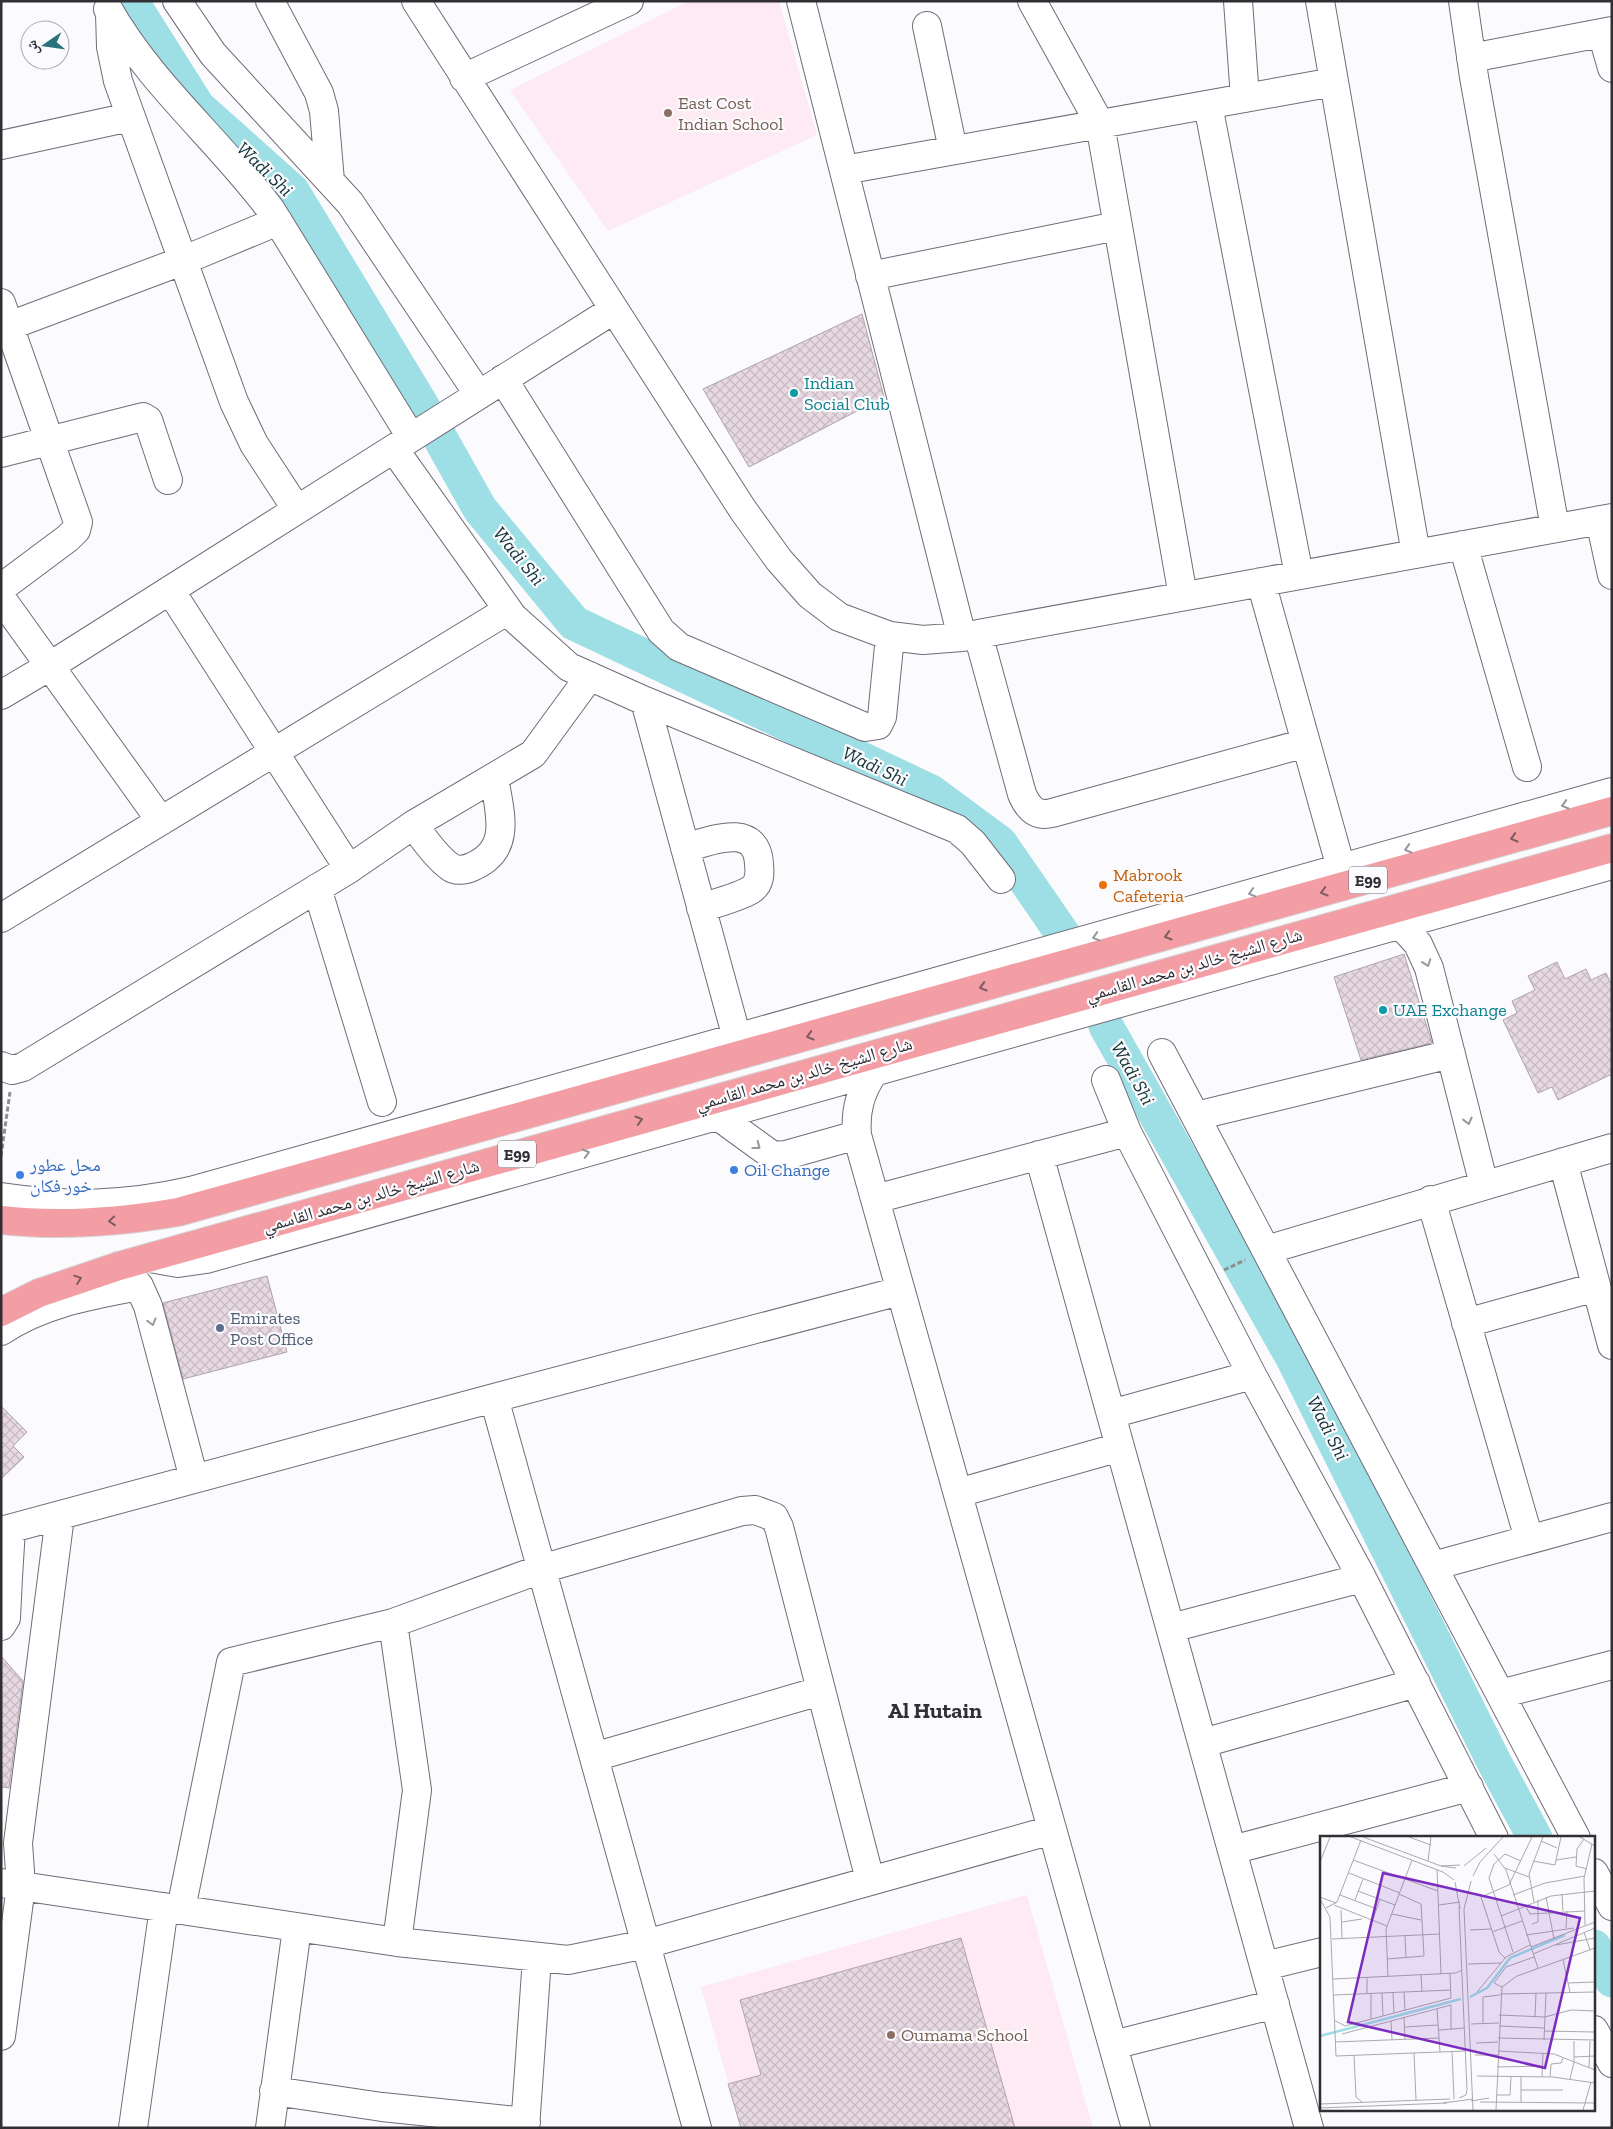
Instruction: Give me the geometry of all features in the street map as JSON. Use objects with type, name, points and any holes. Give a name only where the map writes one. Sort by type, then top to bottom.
[{"type":"highway","name":"شارع الشيخ خالد بن محمد القاسمي","points":[[1,1220],[72,1215],[125,1220],[178,1212],[297,1171],[845,1017],[1030,974],[1612,811]]},
{"type":"highway","name":"شارع الشيخ خالد بن محمد القاسمي","points":[[1,1312],[39,1293],[119,1266],[556,1153],[999,1028],[1038,1009],[1612,848]]},
{"type":"street","points":[[177,1],[213,54],[350,203],[471,400]]},
{"type":"street","points":[[270,1],[319,93],[324,111],[330,181]]},
{"type":"street","points":[[416,1],[738,502],[779,560],[810,595],[839,617],[890,636],[922,640],[970,636],[1606,519],[1612,575]]},
{"type":"street","points":[[464,78],[630,1]]},
{"type":"street","points":[[800,1],[870,276],[970,636],[1027,805],[1035,812],[1044,815],[1306,743]]},
{"type":"street","points":[[1032,1],[1100,124],[1182,596]]},
{"type":"street","points":[[1238,1],[1245,98]]},
{"type":"street","points":[[1320,1],[1416,554]]},
{"type":"street","points":[[1463,1],[1471,58],[1555,528]]},
{"type":"street","points":[[107,7],[113,64],[130,117],[225,380],[254,444],[297,510]]},
{"type":"street","points":[[107,7],[160,83],[255,189],[278,221],[402,443],[508,610],[569,667],[645,701],[957,829],[973,843],[1001,879]]},
{"type":"street","points":[[927,26],[953,150]]},
{"type":"street","points":[[1471,58],[1607,32],[1612,68]]},
{"type":"street","points":[[844,170],[1334,82]]},
{"type":"street","points":[[1208,105],[1299,575]]},
{"type":"street","points":[[1,145],[130,117]]},
{"type":"street","points":[[1,588],[76,530],[78,522],[50,439],[4,320],[182,261],[278,221]]},
{"type":"street","points":[[870,276],[1117,226]]},
{"type":"street","points":[[1,695],[50,666],[613,310]]},
{"type":"street","points":[[503,379],[661,631],[674,644],[866,727],[878,725],[882,717],[890,636]]},
{"type":"street","points":[[1,453],[50,439],[143,417],[148,420],[168,480]]},
{"type":"street","points":[[1463,545],[1528,767]]},
{"type":"street","points":[[1260,582],[1341,868]]},
{"type":"street","points":[[170,590],[349,869]]},
{"type":"street","points":[[1,598],[161,821]]},
{"type":"street","points":[[1,918],[508,610]]},
{"type":"street","points":[[7,1068],[24,1067],[349,869],[413,825],[533,754],[590,676]]},
{"type":"street","points":[[645,701],[737,1038]]},
{"type":"street","points":[[413,825],[450,867],[465,870],[485,861],[498,846],[500,822],[494,777]]},
{"type":"street","points":[[297,1171],[737,1038],[845,1017],[1341,868],[1612,792]]},
{"type":"street","points":[[685,848],[726,836],[743,838],[755,847],[759,861],[760,878],[752,889],[701,908]]},
{"type":"street","points":[[556,1153],[718,1116],[874,1072],[999,1028],[1400,924],[1612,865]]},
{"type":"street","points":[[318,888],[382,1102]]},
{"type":"street","points":[[1400,924],[1410,933],[1425,955],[1484,1185]]},
{"type":"street","points":[[1162,1052],[1196,1116],[1257,1255],[1433,1566],[1575,1836]]},
{"type":"street","points":[[1196,1116],[1451,1054]]},
{"type":"street","points":[[857,1136],[856,1122],[859,1102],[866,1083],[874,1072]]},
{"type":"street","points":[[1106,1080],[1127,1132],[1252,1376],[1362,1578],[1493,1836]]},
{"type":"street","points":[[812,1090],[834,1103],[851,1123],[857,1136],[1136,2128]]},
{"type":"street","points":[[718,1116],[773,1156],[786,1155],[857,1136]]},
{"type":"street","points":[[875,1199],[1127,1132]]},
{"type":"street","points":[[1257,1255],[1431,1200],[1612,1148]]},
{"type":"street","points":[[1039,1155],[1309,2128]]},
{"type":"street","points":[[1563,1162],[1612,1346]]},
{"type":"street","points":[[1,1197],[72,1215]]},
{"type":"street","points":[[1431,1200],[1529,1539]]},
{"type":"street","points":[[119,1266],[138,1286],[148,1306],[194,1479]]},
{"type":"street","points":[[1,1330],[53,1305],[138,1286]]},
{"type":"street","points":[[1466,1323],[1596,1287]]},
{"type":"street","points":[[1,1626],[6,1618],[6,1530],[900,1290]]},
{"type":"street","points":[[1112,1414],[1252,1376]]},
{"type":"street","points":[[494,1398],[697,2128]]},
{"type":"street","points":[[958,1492],[1120,1447]]},
{"type":"street","points":[[133,2128],[172,1908],[230,1662],[393,1623],[541,1569],[742,1511],[755,1510],[766,1513],[774,1517],[779,1527],[870,1880]]},
{"type":"street","points":[[1,2036],[11,1884],[18,1843],[60,1516]]},
{"type":"street","points":[[1433,1566],[1612,1517]]},
{"type":"street","points":[[1171,1628],[1362,1578]]},
{"type":"street","points":[[393,1623],[416,1790],[397,1942]]},
{"type":"street","points":[[1500,1694],[1612,1664]]},
{"type":"street","points":[[1202,1743],[1416,1683]]},
{"type":"street","points":[[594,1757],[820,1691]]},
{"type":"street","points":[[1232,1850],[1469,1787]]},
{"type":"street","points":[[11,1884],[397,1942],[568,1960],[646,1944],[1052,1830]]},
{"type":"street","points":[[1596,1877],[1612,1906]]},
{"type":"street","points":[[270,2128],[297,1928]]},
{"type":"street","points":[[1265,1966],[1320,1952]]},
{"type":"street","points":[[274,2090],[381,2118],[525,2125],[537,1958]]},
{"type":"street","points":[[1113,2045],[1275,2004]]},
{"type":"street","points":[[1596,2034],[1612,2063]]},
{"type":"path","points":[[1,1156],[7,1068]]},
{"type":"path","points":[[1215,1274],[1257,1255]]},
{"type":"shaded area","name":"East Cost Indian School","points":[[689,1],[779,1],[817,135],[608,231],[510,90]]},
{"type":"shaded area","name":"Oumama School","points":[[1027,1895],[1093,2128],[741,2128],[701,1987]]},
{"type":"building","name":"Indian Social Club","points":[[862,314],[884,397],[749,467],[703,389]]},
{"type":"building","name":"UAE Exchange","points":[[1404,954],[1432,1043],[1361,1060],[1334,977]]},
{"type":"building","points":[[1557,962],[1565,979],[1586,969],[1591,980],[1606,973],[1612,986],[1612,1074],[1558,1100],[1552,1087],[1538,1093],[1503,1020],[1517,1013],[1512,1001],[1535,990],[1528,976]]},
{"type":"building","name":"Emirates Post Office","points":[[267,1276],[287,1352],[183,1379],[163,1303]]},
{"type":"building","points":[[1,1406],[27,1432],[13,1446],[24,1457],[1,1479]]},
{"type":"building","points":[[1,1656],[23,1681],[9,1788],[1,1787]]},
{"type":"building","name":"Oumama School","points":[[961,1938],[1015,2128],[741,2128],[728,2084],[761,2075],[740,2000]]},
{"type":"waterway","name":"Wadi Shi","points":[[131,1],[198,107],[292,191],[422,406],[480,509],[574,623],[931,792],[1000,843],[1064,936]]},
{"type":"waterway","name":"Wadi Shi","points":[[1106,1026],[1293,1358],[1494,1762],[1534,1836]]},
{"type":"waterway","name":"Wadi Shi","points":[[1596,1951],[1612,1980]]},
{"type":"place","name":"East Cost Indian School","points":[[668,113]]},
{"type":"place","name":"Indian Social Club","points":[[794,393]]},
{"type":"place","name":"Mabrook Cafeteria","points":[[1103,885]]},
{"type":"place","name":"UAE Exchange","points":[[1383,1010]]},
{"type":"place","name":"Oil Change","points":[[734,1170]]},
{"type":"place","name":"محل عطور خور فكان","points":[[20,1175]]},
{"type":"place","name":"Emirates Post Office","points":[[220,1328]]},
{"type":"place","name":"Oumama School","points":[[891,2035]]},
{"type":"district","name":"Al Hutain","points":[[935,1710]]}]
